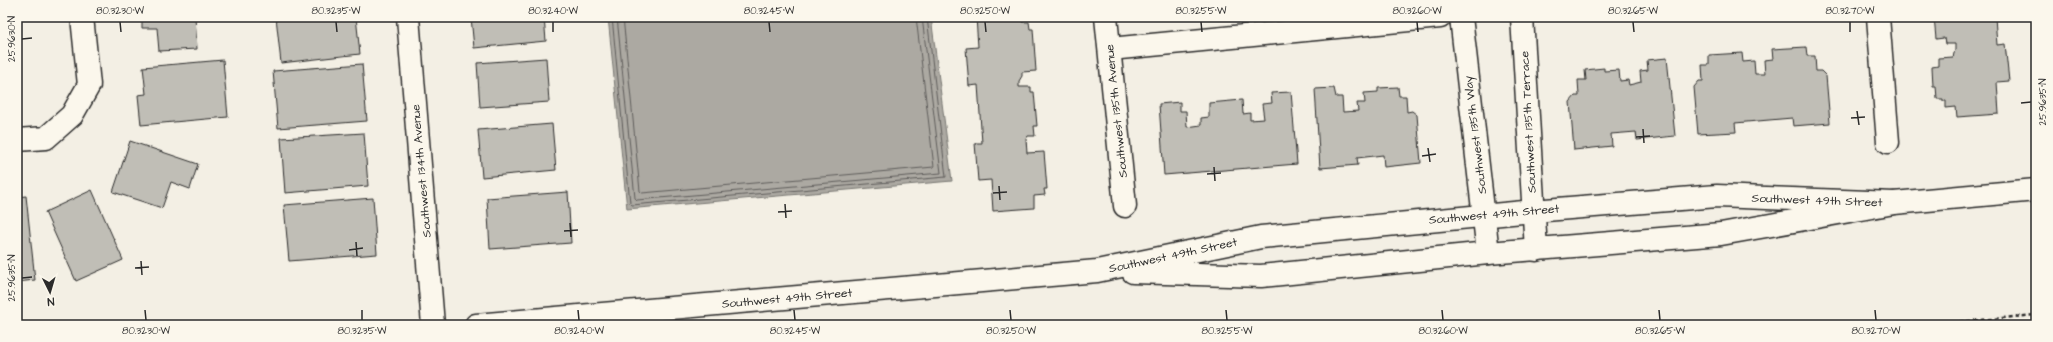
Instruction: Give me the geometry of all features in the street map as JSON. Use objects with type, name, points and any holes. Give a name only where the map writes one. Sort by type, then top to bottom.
[{"type":"street","points":[[17,140],[46,138],[72,115],[88,85],[82,17]]},
{"type":"street","name":"Southwest 134th Avenue","points":[[408,17],[433,325]]},
{"type":"street","name":"Southwest 135th Avenue","points":[[1106,17],[1126,206]]},
{"type":"street","points":[[1110,49],[1440,17]]},
{"type":"street","name":"Southwest 135th Way","points":[[1460,17],[1488,253]]},
{"type":"street","name":"Southwest 135th Terrace","points":[[1522,17],[1536,250]]},
{"type":"street","points":[[1878,17],[1888,142]]},
{"type":"street","name":"Southwest 49th Street","points":[[476,325],[1098,271],[1261,276],[1488,253],[1721,234],[1894,203],[2036,190]]},
{"type":"street","name":"Southwest 49th Street","points":[[1098,271],[1261,237],[1484,215],[1717,196],[1894,203]]},
{"type":"path","points":[[1925,325],[2036,315]]},
{"type":"water","points":[[608,17],[931,17],[952,181],[627,209]]},
{"type":"building","points":[[142,17],[195,17],[197,49],[159,51],[157,28],[142,28]]},
{"type":"building","points":[[276,17],[356,17],[360,54],[281,63]]},
{"type":"building","points":[[471,17],[544,17],[546,41],[474,48]]},
{"type":"building","points":[[976,17],[1022,17],[1022,22],[1029,22],[1030,29],[1033,29],[1036,71],[1022,72],[1019,87],[1031,87],[1031,92],[1034,92],[1037,126],[1034,126],[1035,136],[1028,136],[1026,139],[1027,153],[1044,152],[1047,189],[1044,189],[1045,195],[1034,196],[1034,208],[993,211],[991,180],[978,181],[975,143],[982,143],[978,85],[969,86],[966,48],[978,47]]},
{"type":"building","points":[[1934,17],[1995,17],[1997,45],[2005,44],[2009,81],[1997,82],[1999,114],[1957,117],[1956,107],[1946,108],[1946,101],[1943,101],[1943,99],[1937,99],[1936,86],[1933,86],[1932,67],[1938,66],[1938,58],[1953,57],[1955,44],[1945,44],[1944,38],[1936,39]]},
{"type":"building","points":[[1806,47],[1807,56],[1815,56],[1816,71],[1821,71],[1826,76],[1830,123],[1793,126],[1792,118],[1735,123],[1736,132],[1698,134],[1694,87],[1699,81],[1703,81],[1702,65],[1709,65],[1709,55],[1742,53],[1743,62],[1754,61],[1755,74],[1765,74],[1764,60],[1773,59],[1772,49]]},
{"type":"building","points":[[546,58],[549,102],[480,107],[477,63]]},
{"type":"building","points":[[1667,58],[1675,136],[1637,140],[1636,132],[1611,134],[1612,146],[1574,150],[1570,102],[1575,96],[1579,96],[1578,80],[1586,80],[1585,70],[1604,68],[1604,71],[1619,70],[1620,81],[1628,80],[1629,85],[1641,82],[1640,71],[1648,70],[1647,60]]},
{"type":"building","points":[[223,60],[228,117],[141,125],[138,95],[146,94],[143,67]]},
{"type":"building","points":[[362,64],[367,121],[278,128],[273,71]]},
{"type":"building","points":[[1398,87],[1399,96],[1406,96],[1407,112],[1412,111],[1417,115],[1421,163],[1384,167],[1383,155],[1357,158],[1358,165],[1320,168],[1315,89],[1334,88],[1336,97],[1342,97],[1343,112],[1358,111],[1357,103],[1365,103],[1364,93],[1378,92],[1378,88]]},
{"type":"building","points":[[1291,92],[1297,164],[1164,175],[1159,104],[1180,102],[1180,111],[1186,111],[1187,127],[1201,125],[1201,118],[1209,117],[1209,103],[1242,100],[1243,114],[1250,113],[1250,120],[1264,119],[1262,104],[1272,103],[1271,93]]},
{"type":"building","points":[[552,124],[556,170],[482,177],[478,130]]},
{"type":"building","points":[[364,133],[368,186],[285,193],[281,138]]},
{"type":"building","points":[[130,141],[198,164],[190,189],[171,182],[162,208],[113,192]]},
{"type":"building","points":[[92,190],[123,260],[76,281],[45,212]]},
{"type":"building","points":[[568,192],[571,243],[490,249],[487,198]]},
{"type":"building","points":[[26,196],[35,280],[17,282],[17,197]]},
{"type":"building","points":[[373,198],[377,254],[289,261],[284,205]]}]
